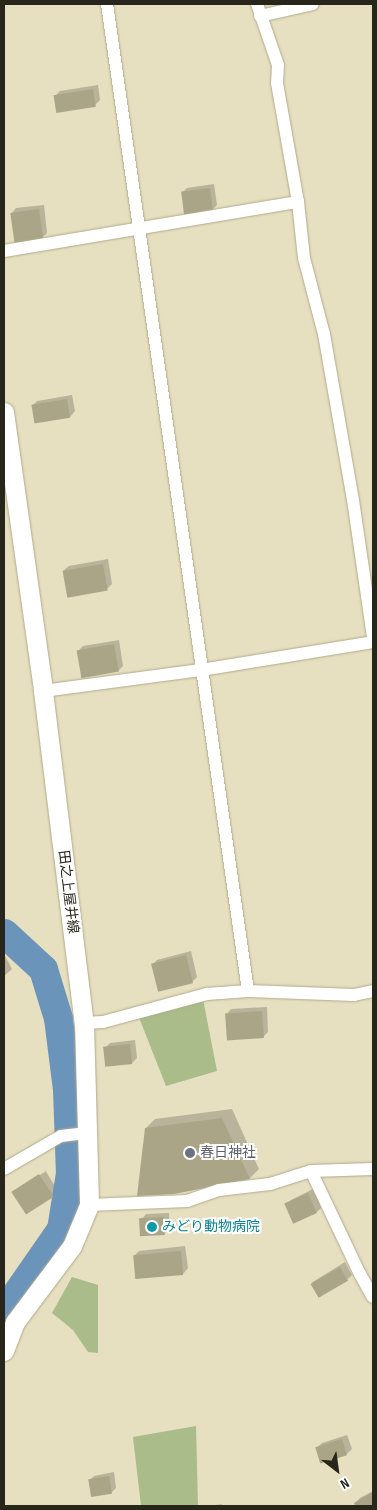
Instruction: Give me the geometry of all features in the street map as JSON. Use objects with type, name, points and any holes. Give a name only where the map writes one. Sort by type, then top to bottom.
[{"type":"main road","name":"田之上屋井線","points":[[4,412],[43,691],[84,1023],[89,1206],[72,1246],[16,1322],[4,1351]]},
{"type":"street","points":[[107,4],[248,991]]},
{"type":"street","points":[[313,4],[258,10],[278,65],[277,83],[298,202],[304,258],[324,334],[353,500],[373,637]]},
{"type":"street","points":[[4,251],[140,230],[298,202]]},
{"type":"street","points":[[43,691],[201,670],[373,642]]},
{"type":"street","points":[[84,1023],[102,1022],[207,994],[248,991],[354,994],[373,991]]},
{"type":"street","points":[[4,1169],[61,1136],[87,1132]]},
{"type":"street","points":[[89,1206],[187,1201],[219,1190],[270,1184],[311,1170],[373,1169]]},
{"type":"street","points":[[311,1170],[360,1274],[373,1297]]},
{"type":"green space","points":[[203,999],[217,1071],[166,1086],[138,1015]]},
{"type":"green space","points":[[72,1277],[98,1285],[98,1353],[88,1352],[73,1330],[52,1313]]},
{"type":"green space","points":[[196,1426],[198,1506],[141,1506],[133,1437]]},
{"type":"building","points":[[93,89],[96,107],[56,113],[53,95]]},
{"type":"building","points":[[210,188],[213,211],[184,214],[181,192]]},
{"type":"building","points":[[39,209],[43,239],[14,243],[10,213]]},
{"type":"building","points":[[67,399],[70,418],[34,423],[31,405]]},
{"type":"building","points":[[103,564],[108,591],[67,598],[63,571]]},
{"type":"building","points":[[114,644],[119,672],[81,678],[77,651]]},
{"type":"building","points":[[186,955],[193,983],[158,992],[151,964]]},
{"type":"building","points":[[262,1011],[264,1038],[227,1041],[225,1014]]},
{"type":"building","points":[[130,1044],[132,1064],[105,1067],[103,1047]]},
{"type":"building","name":"春日神社","points":[[222,1118],[250,1179],[174,1194],[137,1196],[145,1128]]},
{"type":"building","points":[[39,1174],[54,1197],[26,1215],[11,1192]]},
{"type":"building","points":[[308,1193],[317,1213],[293,1224],[284,1204]]},
{"type":"building","name":"みどり動物病院","points":[[164,1217],[165,1235],[140,1236],[139,1218]]},
{"type":"building","points":[[181,1251],[183,1275],[135,1279],[133,1255]]},
{"type":"building","points":[[340,1267],[348,1281],[319,1298],[311,1284]]},
{"type":"building","points":[[342,1439],[347,1455],[320,1463],[315,1447]]},
{"type":"building","points":[[109,1476],[112,1494],[91,1497],[88,1479]]},
{"type":"building","points":[[373,1492],[373,1506],[355,1506],[354,1503]]},
{"type":"waterway","points":[[4,933],[43,969],[58,1018],[67,1089],[70,1173],[61,1229],[4,1311]]},
{"type":"place","name":"春日神社","points":[[190,1153]]},
{"type":"place","name":"みどり動物病院","points":[[152,1227]]}]
